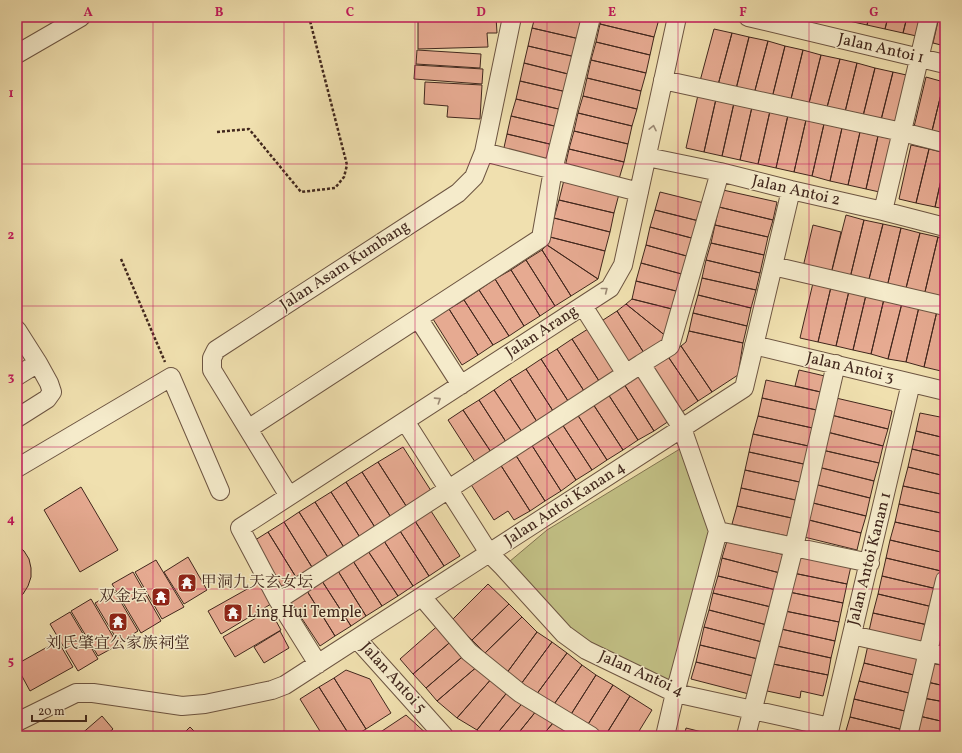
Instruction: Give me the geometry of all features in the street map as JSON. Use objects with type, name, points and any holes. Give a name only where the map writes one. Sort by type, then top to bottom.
[{"type":"street","points":[[17,54],[82,17]]},
{"type":"street","name":"Jalan Asam Kumbang","points":[[289,496],[212,370],[212,358],[216,350],[458,193],[474,177],[484,152],[512,17]]},
{"type":"street","points":[[248,429],[542,238],[554,170],[591,17]]},
{"type":"street","name":"Jalan Arang","points":[[278,600],[240,528],[610,288],[623,265],[677,17]]},
{"type":"street","name":"Jalan Antoi 1","points":[[748,17],[945,64]]},
{"type":"street","points":[[883,211],[929,17]]},
{"type":"street","points":[[663,80],[902,132],[945,143]]},
{"type":"street","points":[[484,152],[639,192]]},
{"type":"street","name":"Jalan Antoi 2","points":[[647,157],[720,172],[945,227]]},
{"type":"street","points":[[318,664],[278,600],[670,346],[720,172]]},
{"type":"street","name":"Jalan Antoi Kanan 4","points":[[17,722],[76,693],[93,693],[182,706],[205,704],[272,690],[285,685],[744,388],[791,190]]},
{"type":"street","points":[[773,266],[945,306]]},
{"type":"street","points":[[583,306],[626,374]]},
{"type":"street","points":[[418,318],[461,385]]},
{"type":"street","points":[[17,330],[38,363],[49,383],[52,392],[48,399],[17,418]]},
{"type":"street","name":"Jalan Antoi 3","points":[[754,345],[945,391]]},
{"type":"street","points":[[17,376],[38,363]]},
{"type":"street","points":[[641,364],[682,428],[718,531],[665,736]]},
{"type":"street","points":[[746,736],[794,547],[836,364]]},
{"type":"street","points":[[17,468],[171,377],[220,491]]},
{"type":"street","name":"Jalan Antoi Kanan 1","points":[[829,731],[870,563],[911,383]]},
{"type":"street","name":"Jalan Antoi 4","points":[[406,421],[489,554],[564,634],[586,650],[675,693],[752,710],[829,731]]},
{"type":"street","points":[[718,531],[870,563]]},
{"type":"street","points":[[908,736],[936,654],[945,580]]},
{"type":"street","points":[[422,597],[469,652],[486,666],[520,693],[591,736]]},
{"type":"street","points":[[852,635],[936,654]]},
{"type":"street","name":"Jalan Antoi 5","points":[[357,639],[444,736]]},
{"type":"path","points":[[217,132],[249,129],[301,192],[335,188],[344,177],[347,166],[309,17]]},
{"type":"path","points":[[121,259],[171,377]]},
{"type":"shaded area","points":[[688,444],[718,531],[675,693],[586,650],[503,567],[547,530]]},
{"type":"building","points":[[418,17],[496,17],[497,33],[487,33],[488,47],[418,49]]},
{"type":"building","points":[[535,17],[564,17],[588,23],[584,40],[532,28]]},
{"type":"building","points":[[564,17],[589,17],[588,23]]},
{"type":"building","points":[[602,17],[648,17],[659,19],[654,37],[600,24]]},
{"type":"building","points":[[833,17],[850,17],[849,21]]},
{"type":"building","points":[[850,17],[869,17],[867,25],[849,21]]},
{"type":"building","points":[[869,17],[888,17],[885,29],[867,25]]},
{"type":"building","points":[[888,17],[907,17],[903,33],[885,29]]},
{"type":"building","points":[[907,17],[926,17],[921,37],[903,33]]},
{"type":"building","points":[[939,17],[945,17],[945,46],[933,43]]},
{"type":"building","points":[[600,24],[654,37],[650,55],[596,42]]},
{"type":"building","points":[[532,28],[584,40],[580,58],[528,46]]},
{"type":"building","points":[[714,29],[732,33],[718,85],[700,81]]},
{"type":"building","points":[[732,33],[749,37],[736,89],[718,85]]},
{"type":"building","points":[[749,37],[768,41],[754,94],[736,89]]},
{"type":"building","points":[[768,41],[785,46],[772,98],[754,94]]},
{"type":"building","points":[[596,42],[650,55],[646,73],[591,60]]},
{"type":"building","points":[[528,46],[580,58],[576,76],[524,63]]},
{"type":"building","points":[[785,46],[803,50],[790,103],[772,98]]},
{"type":"building","points":[[417,50],[481,54],[480,68],[416,64]]},
{"type":"building","points":[[803,50],[821,55],[808,107],[790,103]]},
{"type":"building","points":[[821,55],[840,59],[826,111],[808,107]]},
{"type":"building","points":[[840,59],[857,63],[844,116],[826,111]]},
{"type":"building","points":[[591,60],[646,73],[641,91],[587,78]]},
{"type":"building","points":[[524,63],[576,76],[571,93],[520,81]]},
{"type":"building","points":[[857,63],[875,68],[862,120],[844,116]]},
{"type":"building","points":[[415,65],[483,69],[482,84],[414,79]]},
{"type":"building","points":[[875,68],[893,72],[880,124],[862,120]]},
{"type":"building","points":[[893,72],[911,76],[898,129],[880,124]]},
{"type":"building","points":[[926,77],[944,82],[931,135],[913,131]]},
{"type":"building","points":[[587,78],[641,91],[637,109],[583,96]]},
{"type":"building","points":[[520,81],[571,93],[567,111],[516,99]]},
{"type":"building","points":[[425,82],[482,85],[480,119],[447,117],[448,106],[424,104]]},
{"type":"building","points":[[945,82],[945,139],[931,135]]},
{"type":"building","points":[[698,95],[716,99],[704,152],[686,148]]},
{"type":"building","points":[[583,96],[637,109],[632,126],[578,113]]},
{"type":"building","points":[[516,99],[567,111],[563,128],[511,116]]},
{"type":"building","points":[[716,99],[734,103],[722,156],[704,152]]},
{"type":"building","points":[[734,103],[752,107],[740,160],[722,156]]},
{"type":"building","points":[[752,107],[770,111],[758,164],[740,160]]},
{"type":"building","points":[[770,111],[788,115],[776,168],[758,164]]},
{"type":"building","points":[[578,113],[632,126],[628,144],[574,131]]},
{"type":"building","points":[[788,115],[806,120],[794,172],[776,168]]},
{"type":"building","points":[[511,116],[563,128],[558,146],[507,134]]},
{"type":"building","points":[[806,120],[824,124],[812,176],[794,172]]},
{"type":"building","points":[[824,124],[842,128],[830,181],[812,176]]},
{"type":"building","points":[[842,128],[860,132],[848,185],[830,181]]},
{"type":"building","points":[[574,131],[628,144],[624,162],[569,149]]},
{"type":"building","points":[[860,132],[878,136],[866,189],[848,185]]},
{"type":"building","points":[[507,134],[558,146],[554,164],[503,152]]},
{"type":"building","points":[[878,136],[897,140],[884,193],[866,189]]},
{"type":"building","points":[[911,145],[929,149],[916,203],[899,199]]},
{"type":"building","points":[[569,149],[624,162],[619,179],[565,167]]},
{"type":"building","points":[[929,149],[945,153],[945,162],[935,207],[916,203]]},
{"type":"building","points":[[945,162],[945,209],[935,207]]},
{"type":"building","points":[[564,180],[619,194],[614,213],[559,200]]},
{"type":"building","points":[[723,190],[777,202],[773,220],[719,207]]},
{"type":"building","points":[[660,192],[708,204],[703,222],[655,210]]},
{"type":"building","points":[[559,200],[614,213],[610,232],[554,218]]},
{"type":"building","points":[[719,207],[773,220],[768,237],[715,225]]},
{"type":"building","points":[[655,210],[703,222],[699,240],[650,227]]},
{"type":"building","points":[[846,215],[864,220],[850,278],[831,274]]},
{"type":"building","points":[[554,218],[610,232],[605,251],[550,237]]},
{"type":"building","points":[[864,220],[883,224],[868,283],[850,278]]},
{"type":"building","points":[[883,224],[901,228],[887,287],[868,283]]},
{"type":"building","points":[[715,225],[768,237],[764,255],[711,243]]},
{"type":"building","points":[[813,225],[841,232],[831,274],[803,267]]},
{"type":"building","points":[[650,227],[699,240],[694,258],[646,245]]},
{"type":"building","points":[[901,228],[920,233],[905,292],[887,287]]},
{"type":"building","points":[[920,233],[938,237],[924,296],[905,292]]},
{"type":"building","points":[[550,237],[605,251],[598,279],[547,245]]},
{"type":"building","points":[[938,237],[945,239],[945,288],[942,300],[924,296]]},
{"type":"building","points":[[711,243],[764,255],[760,273],[706,260]]},
{"type":"building","points":[[547,245],[598,279],[571,296],[542,250]]},
{"type":"building","points":[[646,245],[694,258],[689,276],[641,263]]},
{"type":"building","points":[[542,250],[571,296],[555,306],[526,260]]},
{"type":"building","points":[[526,260],[555,306],[540,316],[511,270]]},
{"type":"building","points":[[706,260],[760,273],[756,290],[702,278]]},
{"type":"building","points":[[641,263],[689,276],[684,293],[636,281]]},
{"type":"building","points":[[511,270],[540,316],[524,326],[495,279]]},
{"type":"building","points":[[702,278],[756,290],[751,308],[698,295]]},
{"type":"building","points":[[495,279],[524,326],[509,336],[479,290]]},
{"type":"building","points":[[636,281],[684,293],[680,311],[632,299]]},
{"type":"building","points":[[813,283],[831,287],[818,342],[800,338]]},
{"type":"building","points":[[831,287],[849,291],[836,346],[818,342]]},
{"type":"building","points":[[479,290],[509,336],[493,345],[464,300]]},
{"type":"building","points":[[849,291],[866,295],[853,350],[836,346]]},
{"type":"building","points":[[698,295],[751,308],[747,326],[693,313]]},
{"type":"building","points":[[866,295],[884,299],[871,354],[853,350]]},
{"type":"building","points":[[632,299],[680,311],[667,337],[626,304]]},
{"type":"building","points":[[884,299],[902,303],[888,359],[871,354]]},
{"type":"building","points":[[464,300],[493,345],[478,355],[449,309]]},
{"type":"building","points":[[902,303],[919,307],[906,362],[888,359]]},
{"type":"building","points":[[626,304],[667,337],[646,356],[617,311]]},
{"type":"building","points":[[919,307],[937,311],[924,367],[906,362]]},
{"type":"building","points":[[449,309],[478,355],[462,365],[433,319]]},
{"type":"building","points":[[617,311],[646,356],[629,367],[600,322]]},
{"type":"building","points":[[937,311],[945,313],[945,355],[941,371],[924,367]]},
{"type":"building","points":[[693,313],[747,326],[743,343],[689,331]]},
{"type":"building","points":[[588,329],[617,374],[601,384],[572,339]]},
{"type":"building","points":[[689,331],[743,343],[738,375],[712,392],[681,346],[686,342]]},
{"type":"building","points":[[572,339],[601,384],[586,394],[557,349]]},
{"type":"building","points":[[681,346],[712,392],[698,401],[667,355]]},
{"type":"building","points":[[557,349],[586,394],[570,404],[541,359]]},
{"type":"building","points":[[667,355],[698,401],[682,412],[651,366]]},
{"type":"building","points":[[945,355],[945,371],[941,371]]},
{"type":"building","points":[[541,359],[570,404],[555,414],[526,369]]},
{"type":"building","points":[[526,369],[555,414],[539,425],[510,379]]},
{"type":"building","points":[[799,370],[829,377],[825,393],[795,386]]},
{"type":"building","points":[[640,374],[669,421],[654,431],[624,384]]},
{"type":"building","points":[[510,379],[539,425],[524,435],[494,390]]},
{"type":"building","points":[[766,380],[825,393],[821,411],[762,398]]},
{"type":"building","points":[[624,384],[654,431],[638,440],[608,394]]},
{"type":"building","points":[[494,390],[524,435],[508,445],[479,400]]},
{"type":"building","points":[[608,394],[638,440],[623,450],[593,404]]},
{"type":"building","points":[[762,398],[821,411],[817,429],[758,416]]},
{"type":"building","points":[[836,398],[892,411],[888,429],[831,415]]},
{"type":"building","points":[[479,400],[508,445],[493,455],[463,410]]},
{"type":"building","points":[[593,404],[623,450],[607,460],[577,414]]},
{"type":"building","points":[[463,410],[493,455],[477,465],[448,420]]},
{"type":"building","points":[[920,413],[945,418],[945,438],[916,431]]},
{"type":"building","points":[[577,414],[607,460],[592,470],[562,424]]},
{"type":"building","points":[[831,415],[888,429],[883,446],[827,432]]},
{"type":"building","points":[[758,416],[817,429],[813,447],[753,434]]},
{"type":"building","points":[[562,424],[592,470],[576,480],[546,434]]},
{"type":"building","points":[[916,431],[945,438],[945,457],[912,449]]},
{"type":"building","points":[[827,432],[883,446],[879,463],[822,450]]},
{"type":"building","points":[[546,434],[576,480],[561,491],[531,444]]},
{"type":"building","points":[[753,434],[813,447],[808,465],[749,452]]},
{"type":"building","points":[[531,444],[561,491],[545,501],[515,454]]},
{"type":"building","points":[[403,447],[435,497],[410,512],[378,462]]},
{"type":"building","points":[[912,449],[945,457],[945,476],[908,467]]},
{"type":"building","points":[[822,450],[879,463],[874,481],[818,467]]},
{"type":"building","points":[[749,452],[808,465],[804,483],[745,470]]},
{"type":"building","points":[[515,454],[545,501],[530,511],[500,464]]},
{"type":"building","points":[[378,462],[410,512],[394,522],[362,472]]},
{"type":"building","points":[[500,464],[530,511],[514,520],[508,511],[494,520],[470,483]]},
{"type":"building","points":[[818,467],[874,481],[870,498],[814,484]]},
{"type":"building","points":[[908,467],[945,476],[945,495],[903,486]]},
{"type":"building","points":[[745,470],[804,483],[800,501],[741,488]]},
{"type":"building","points":[[362,472],[394,522],[378,532],[346,482]]},
{"type":"building","points":[[346,482],[378,532],[363,542],[331,492]]},
{"type":"building","points":[[814,484],[870,498],[866,516],[809,502]]},
{"type":"building","points":[[903,486],[945,495],[945,514],[899,504]]},
{"type":"building","points":[[81,487],[118,550],[80,572],[44,510]]},
{"type":"building","points":[[741,488],[800,501],[796,519],[737,506]]},
{"type":"building","points":[[331,492],[363,542],[347,552],[315,502]]},
{"type":"building","points":[[315,502],[347,552],[331,562],[299,512]]},
{"type":"building","points":[[809,502],[866,516],[861,533],[805,519]]},
{"type":"building","points":[[899,504],[945,514],[945,533],[895,522]]},
{"type":"building","points":[[737,506],[796,519],[792,537],[732,524]]},
{"type":"building","points":[[431,511],[460,556],[444,566],[415,521]]},
{"type":"building","points":[[299,512],[331,562],[315,572],[284,522]]},
{"type":"building","points":[[805,519],[861,533],[857,550],[800,536]]},
{"type":"building","points":[[415,521],[444,566],[429,576],[400,531]]},
{"type":"building","points":[[284,522],[315,572],[299,582],[268,532]]},
{"type":"building","points":[[895,522],[945,533],[945,553],[890,540]]},
{"type":"building","points":[[400,531],[429,576],[413,586],[384,541]]},
{"type":"building","points":[[268,532],[299,582],[284,592],[252,542]]},
{"type":"building","points":[[890,540],[945,553],[941,571],[886,558]]},
{"type":"building","points":[[384,541],[413,586],[398,596],[368,551]]},
{"type":"building","points":[[727,541],[785,555],[780,573],[722,558]]},
{"type":"building","points":[[17,545],[24,551],[29,559],[31,577],[23,594],[17,599]]},
{"type":"building","points":[[368,551],[398,596],[382,606],[353,561]]},
{"type":"building","points":[[797,554],[851,566],[847,584],[793,573]]},
{"type":"building","points":[[188,557],[207,590],[184,604],[164,572]]},
{"type":"building","points":[[722,558],[780,573],[776,590],[718,576]]},
{"type":"building","points":[[886,558],[941,571],[937,589],[882,576]]},
{"type":"building","points":[[156,560],[184,607],[162,619],[135,572]]},
{"type":"building","points":[[353,561],[382,606],[366,616],[338,571]]},
{"type":"building","points":[[338,571],[366,616],[351,626],[322,581]]},
{"type":"building","points":[[133,572],[161,621],[141,633],[112,584]]},
{"type":"building","points":[[793,573],[847,584],[843,603],[789,592]]},
{"type":"building","points":[[718,576],[776,590],[771,607],[713,593]]},
{"type":"building","points":[[882,576],[937,589],[933,607],[878,594]]},
{"type":"building","points":[[322,581],[351,626],[335,636],[307,591]]},
{"type":"building","points":[[258,583],[271,604],[221,634],[208,611]]},
{"type":"building","points":[[488,584],[509,604],[472,640],[452,620]]},
{"type":"building","points":[[307,591],[335,636],[320,646],[291,602]]},
{"type":"building","points":[[115,592],[138,631],[119,643],[95,603]]},
{"type":"building","points":[[789,592],[843,603],[839,622],[785,611]]},
{"type":"building","points":[[713,593],[771,607],[767,625],[709,610]]},
{"type":"building","points":[[878,594],[933,607],[928,625],[873,613]]},
{"type":"building","points":[[91,599],[118,645],[98,656],[71,611]]},
{"type":"building","points":[[509,604],[522,617],[485,653],[472,640]]},
{"type":"building","points":[[270,610],[281,630],[235,657],[223,637]]},
{"type":"building","points":[[709,610],[767,625],[762,642],[704,627]]},
{"type":"building","points":[[785,611],[839,622],[835,641],[781,629]]},
{"type":"building","points":[[70,612],[98,659],[78,671],[50,624]]},
{"type":"building","points":[[873,613],[928,625],[924,643],[869,631]]},
{"type":"building","points":[[522,617],[537,632],[506,674],[485,653]]},
{"type":"building","points":[[442,622],[455,638],[413,674],[400,659]]},
{"type":"building","points":[[704,627],[762,642],[758,659],[700,645]]},
{"type":"building","points":[[781,629],[835,641],[831,658],[777,646]]},
{"type":"building","points":[[940,629],[945,630],[945,648],[936,646]]},
{"type":"building","points":[[280,631],[289,648],[264,663],[254,647]]},
{"type":"building","points":[[537,632],[552,642],[521,684],[506,674]]},
{"type":"building","points":[[455,638],[468,652],[426,688],[413,674]]},
{"type":"building","points":[[58,641],[73,667],[30,691],[17,667],[17,664]]},
{"type":"building","points":[[552,642],[567,653],[536,695],[521,684]]},
{"type":"building","points":[[700,645],[758,659],[753,676],[696,662]]},
{"type":"building","points":[[868,645],[922,658],[918,676],[864,663]]},
{"type":"building","points":[[777,646],[831,658],[828,675],[773,664]]},
{"type":"building","points":[[468,652],[479,665],[437,701],[426,688]]},
{"type":"building","points":[[567,653],[582,665],[552,707],[536,695]]},
{"type":"building","points":[[696,662],[753,676],[749,694],[691,679]]},
{"type":"building","points":[[864,663],[918,676],[913,694],[859,681]]},
{"type":"building","points":[[931,663],[945,666],[945,686],[927,682]]},
{"type":"building","points":[[773,664],[828,675],[823,696],[801,691],[800,698],[767,691]]},
{"type":"building","points":[[479,665],[493,677],[457,718],[437,701]]},
{"type":"building","points":[[582,665],[596,675],[568,719],[552,707]]},
{"type":"building","points":[[346,670],[370,679],[391,713],[366,729],[334,678]]},
{"type":"building","points":[[596,675],[613,685],[585,729],[568,719]]},
{"type":"building","points":[[493,677],[509,690],[477,730],[457,718]]},
{"type":"building","points":[[334,678],[366,729],[354,736],[350,736],[319,687]]},
{"type":"building","points":[[859,681],[913,694],[909,712],[854,699]]},
{"type":"building","points":[[927,682],[945,686],[945,702],[923,698]]},
{"type":"building","points":[[613,685],[630,696],[605,736],[596,736],[585,729]]},
{"type":"building","points":[[319,687],[350,736],[323,736],[300,699]]},
{"type":"building","points":[[509,690],[525,700],[495,736],[484,736],[477,730]]},
{"type":"building","points":[[630,696],[652,710],[636,736],[605,736]]},
{"type":"building","points":[[923,698],[945,702],[945,722],[919,716]]},
{"type":"building","points":[[854,699],[909,712],[904,730],[850,717]]},
{"type":"building","points":[[525,700],[537,710],[516,736],[495,736]]},
{"type":"building","points":[[537,710],[553,723],[542,736],[516,736]]},
{"type":"building","points":[[406,715],[429,736],[386,736],[382,731]]},
{"type":"building","points":[[102,716],[113,729],[105,736],[79,736]]},
{"type":"building","points":[[919,716],[945,722],[945,736],[915,735]]},
{"type":"building","points":[[850,717],[904,730],[902,736],[852,736],[845,734]]},
{"type":"building","points":[[553,723],[568,732],[565,736],[542,736]]},
{"type":"building","points":[[190,727],[199,736],[181,736]]},
{"type":"building","points":[[686,728],[718,736],[684,736]]},
{"type":"building","points":[[382,731],[386,736],[374,736]]},
{"type":"place","name":"甲洞九天玄女坛","points":[[187,583]]},
{"type":"place","name":"双金坛","points":[[161,597]]},
{"type":"place","name":"Ling Hui Temple","points":[[233,613]]},
{"type":"place","name":"刘氏肇宜公家族祠堂","points":[[118,622]]}]
